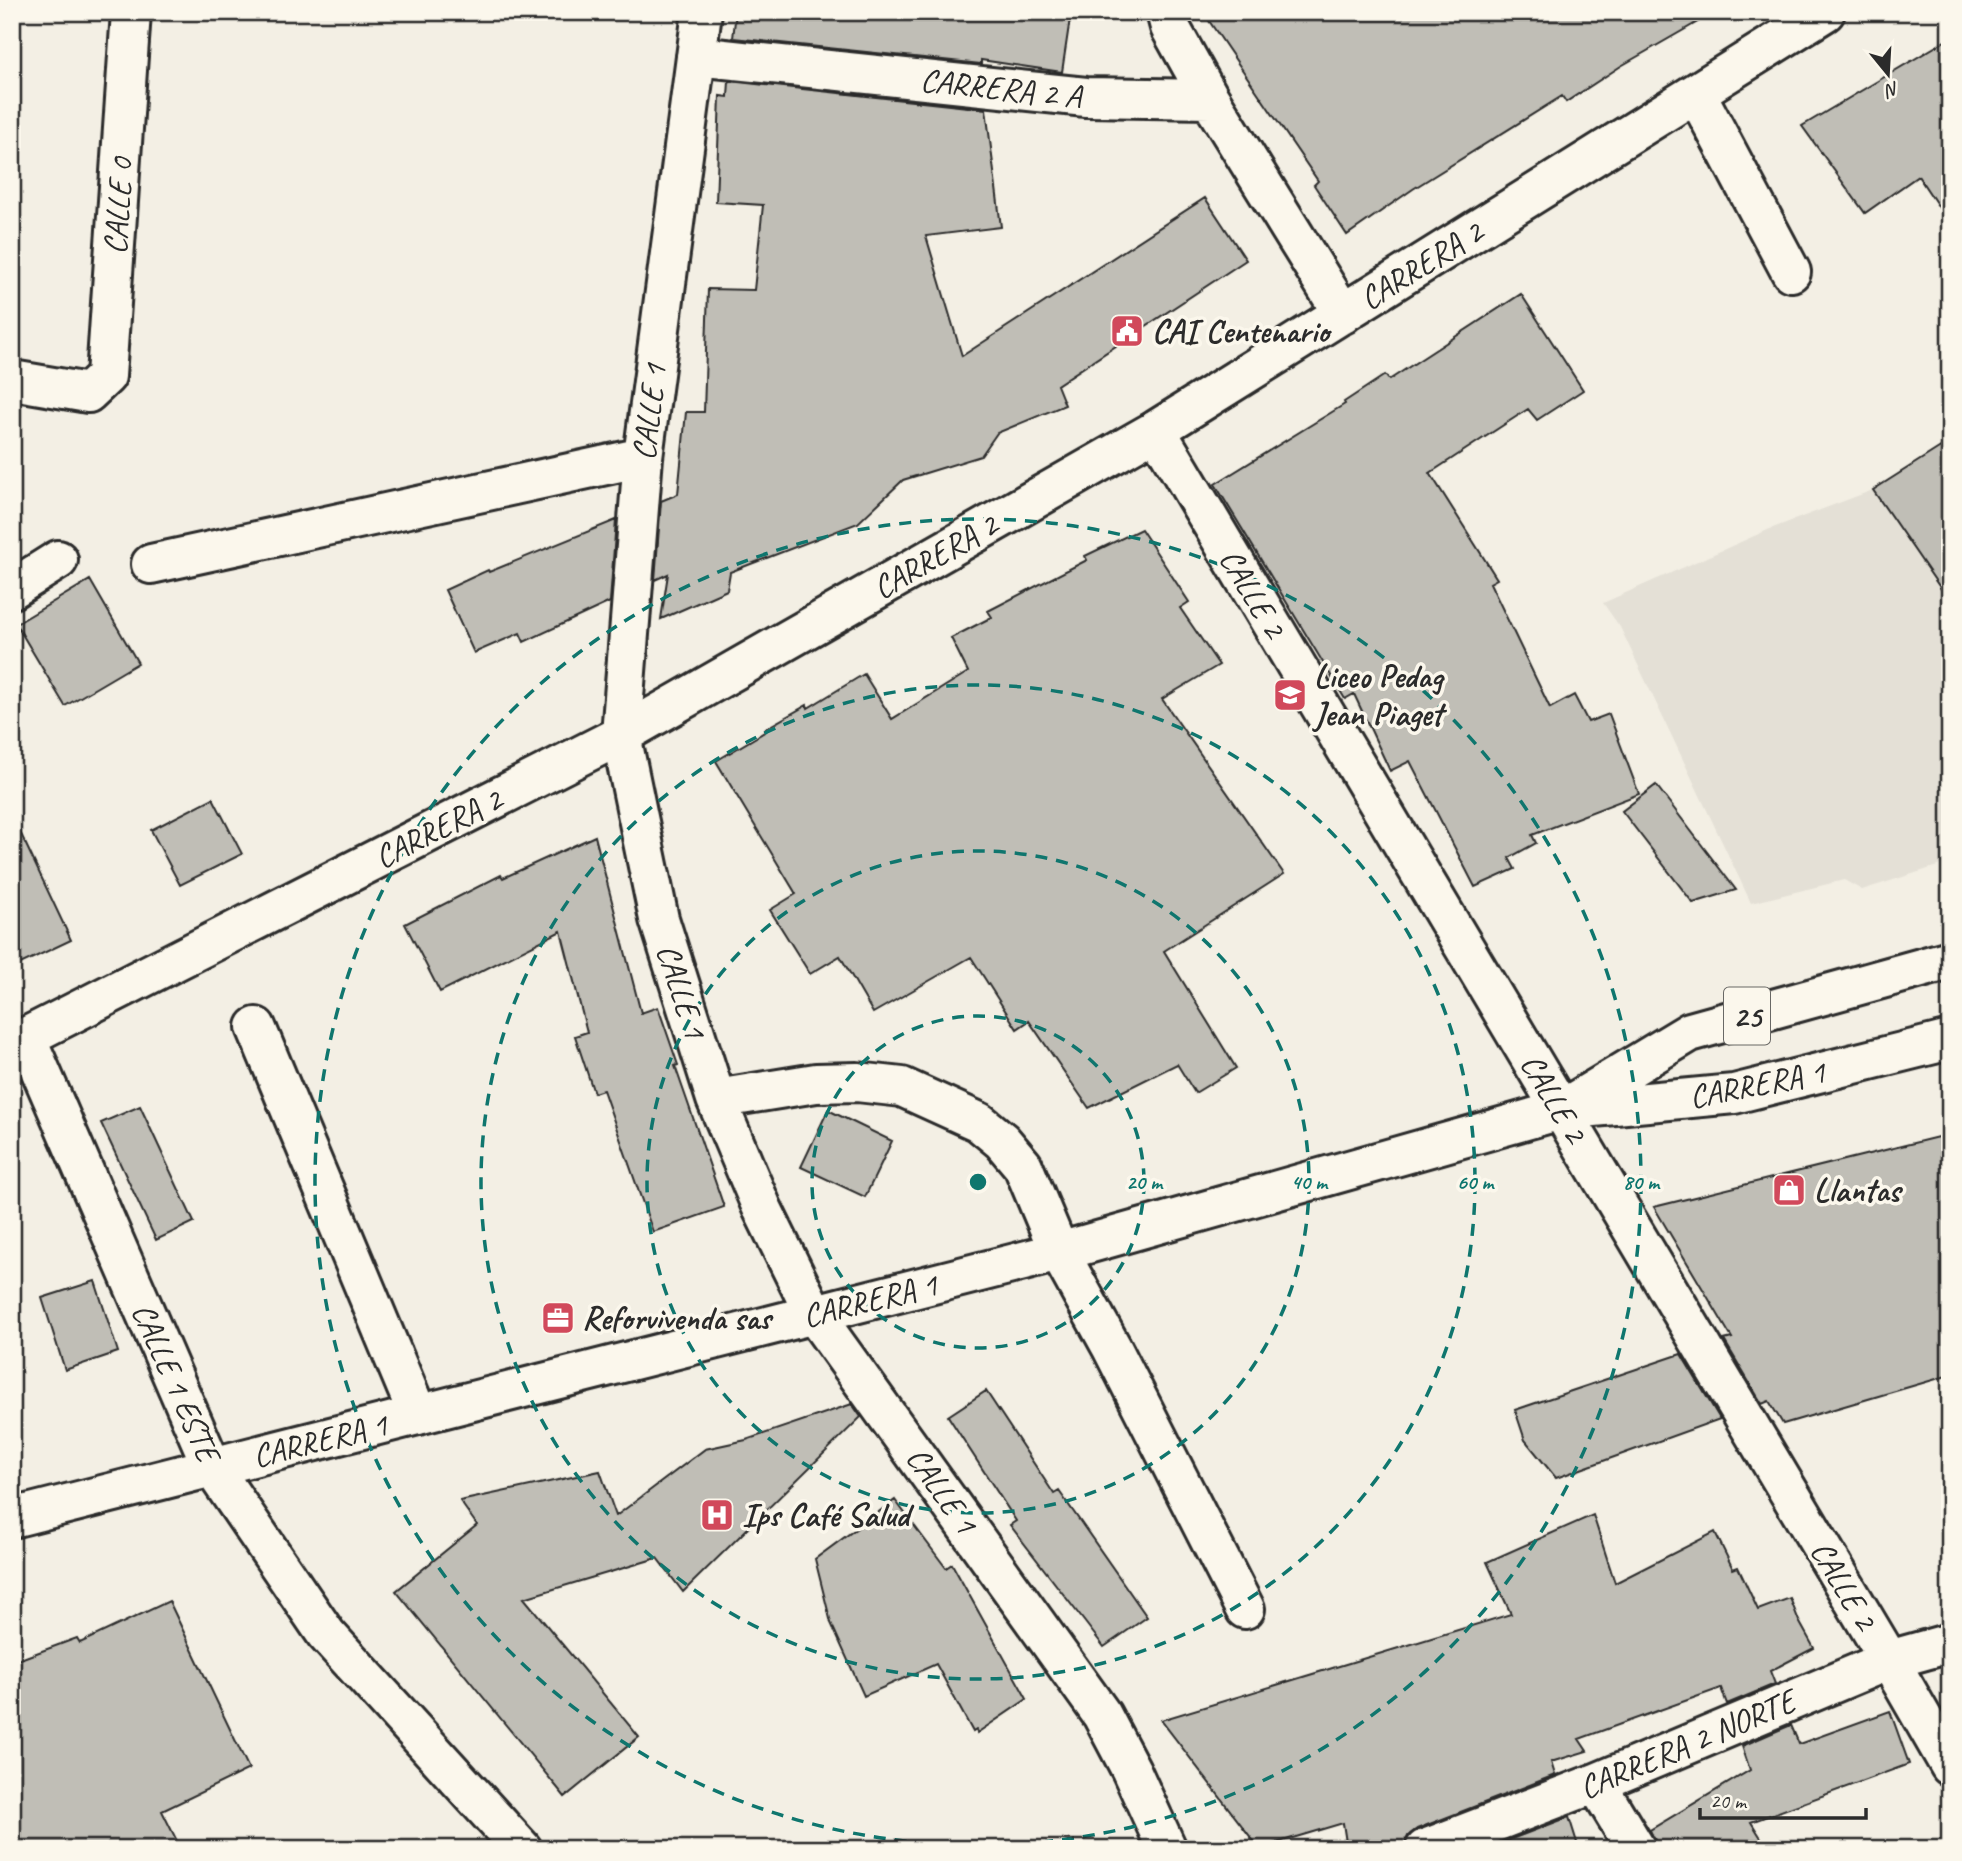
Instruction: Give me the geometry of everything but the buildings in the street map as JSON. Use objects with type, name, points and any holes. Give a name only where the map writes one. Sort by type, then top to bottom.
[{"type":"street","name":"CALLE 0","points":[[12,380],[88,393],[106,376],[131,12]]},
{"type":"street","name":"CALLE 1","points":[[702,12],[643,457],[621,735],[659,919],[716,1099],[761,1208],[814,1314],[1102,1715],[1167,1849]]},
{"type":"street","points":[[1166,12],[1170,27],[1210,99],[1343,314]]},
{"type":"street","name":"CARRERA 2","points":[[19,1041],[621,735],[1156,430],[1825,12]]},
{"type":"street","name":"CARRERA 2 A","points":[[696,55],[1086,97],[1210,99]]},
{"type":"street","points":[[1696,93],[1791,272]]},
{"type":"street","name":"CALLE 2","points":[[1156,430],[1950,1766]]},
{"type":"street","points":[[151,564],[643,457]]},
{"type":"street","points":[[12,589],[58,560]]},
{"type":"street","name":"CARRERA 1","points":[[1561,1110],[1690,1032],[1950,960]]},
{"type":"street","points":[[256,1027],[418,1415]]},
{"type":"street","name":"CARRERA 1","points":[[12,1518],[1059,1252],[1561,1110],[1734,1094],[1950,1040]]},
{"type":"street","name":"CALLE 1 ESTE","points":[[19,1041],[212,1467],[326,1634],[522,1849]]},
{"type":"street","points":[[716,1099],[816,1083],[858,1082],[902,1087],[979,1122],[1009,1150],[1023,1166],[1059,1252],[1112,1349],[1245,1609]]},
{"type":"street","name":"CARRERA 2 NORTE","points":[[1425,1849],[1596,1783],[1889,1660],[1950,1643]]},
{"type":"street","points":[[1596,1783],[1636,1849]]},
{"type":"shaded area","points":[[1873,490],[1950,602],[1950,862],[1862,890],[1844,880],[1751,903],[1620,627],[1603,603],[1770,529]]},
{"type":"place","name":"CAI Centenario","points":[[1127,331]]},
{"type":"place","name":"Liceo Pedag Jean Piaget","points":[[1290,695]]},
{"type":"place","name":"Llantas","points":[[1789,1190]]},
{"type":"place","name":"Reforvivenda sas","points":[[558,1318]]},
{"type":"place","name":"Ips Café Salud","points":[[717,1515]]}]
